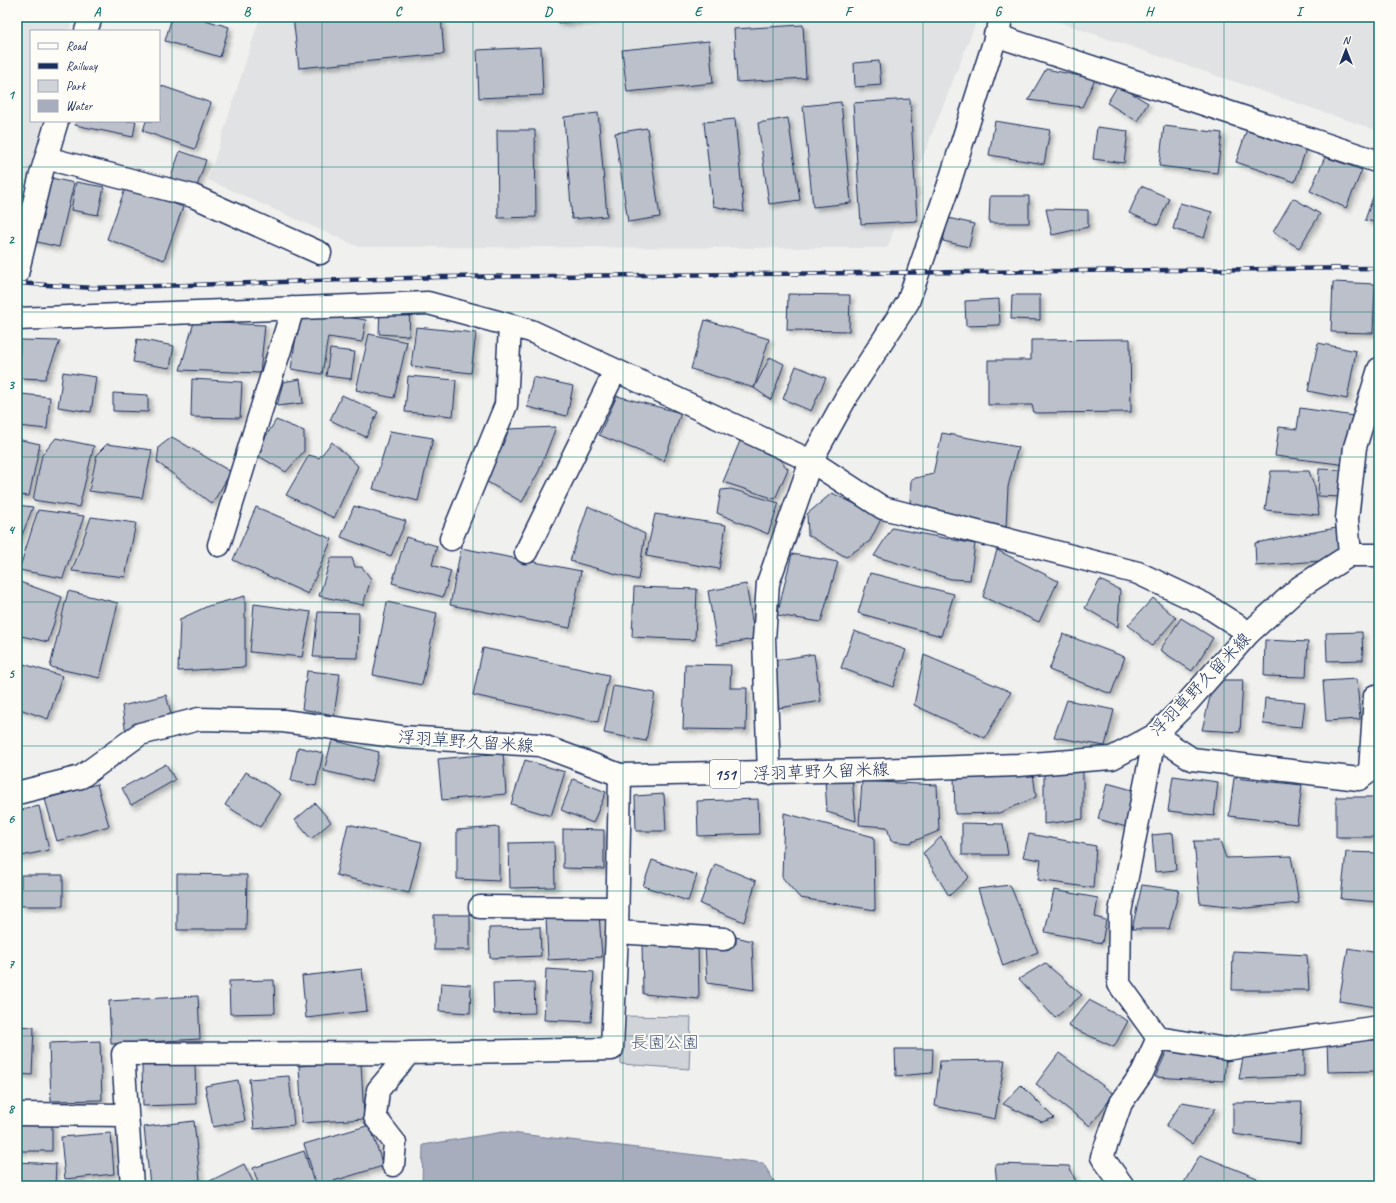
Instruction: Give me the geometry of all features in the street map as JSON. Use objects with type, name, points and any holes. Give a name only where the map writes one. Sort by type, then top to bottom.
[{"type":"street","points":[[86,30],[91,17]]},
{"type":"street","points":[[769,773],[764,639],[768,583],[811,461],[847,396],[908,302],[948,187],[999,26],[1379,162]]},
{"type":"street","points":[[17,274],[46,158],[57,122]]},
{"type":"street","points":[[46,158],[193,196],[320,253]]},
{"type":"street","points":[[17,319],[428,303],[531,331],[811,461],[883,508],[1138,573],[1204,604],[1249,633]]},
{"type":"street","points":[[219,545],[294,308]]},
{"type":"street","points":[[451,539],[506,405],[510,326]]},
{"type":"street","points":[[1379,369],[1355,447],[1347,519],[1350,555],[1379,555]]},
{"type":"street","points":[[526,552],[615,371]]},
{"type":"street","name":"浮羽草野久留米線","points":[[17,794],[80,777],[140,734],[199,719],[282,721],[401,737],[540,745],[620,775],[769,773],[1018,765],[1112,758],[1155,735],[1187,703],[1249,633],[1300,587],[1350,555]]},
{"type":"street","points":[[1375,696],[1370,771],[1359,779],[1192,759],[1155,735],[1120,912],[1119,984],[1158,1038],[1226,1049],[1379,1027]]},
{"type":"street","points":[[132,1186],[123,1054],[408,1054],[612,1049],[617,932],[620,775]]},
{"type":"street","points":[[480,907],[617,908]]},
{"type":"street","points":[[617,932],[724,939]]},
{"type":"street","points":[[1123,1186],[1102,1157],[1121,1103],[1142,1072],[1158,1038]]},
{"type":"street","points":[[393,1165],[395,1143],[375,1117],[378,1090],[408,1054]]},
{"type":"street","points":[[17,1114],[126,1115]]},
{"type":"shaded area","points":[[17,17],[73,17],[69,30],[30,30],[30,122],[43,122],[17,211]]},
{"type":"shaded area","points":[[260,17],[978,17],[887,248],[359,247],[208,180]]},
{"type":"shaded area","points":[[1044,17],[1379,17],[1379,131]]},
{"type":"green space","name":"長園公園","points":[[620,1016],[691,1017],[689,1069],[621,1064]]},
{"type":"water","points":[[503,1132],[763,1163],[777,1186],[422,1186],[423,1145]]},
{"type":"building","points":[[172,17],[195,17],[229,27],[220,57],[165,41]]},
{"type":"building","points":[[293,17],[441,17],[444,54],[299,68]]},
{"type":"building","points":[[557,17],[595,17],[595,19],[558,23]]},
{"type":"building","points":[[803,25],[806,78],[737,82],[734,29]]},
{"type":"building","points":[[709,41],[713,83],[627,92],[622,50]]},
{"type":"building","points":[[541,47],[543,95],[479,98],[477,50]]},
{"type":"building","points":[[879,61],[881,85],[855,87],[854,63]]},
{"type":"building","points":[[1046,69],[1095,79],[1082,107],[1028,100]]},
{"type":"building","points":[[160,85],[211,103],[195,149],[143,131],[146,122],[160,122]]},
{"type":"building","points":[[1118,85],[1148,103],[1137,121],[1107,103]]},
{"type":"building","points":[[910,99],[917,221],[861,224],[853,103]]},
{"type":"building","points":[[841,102],[851,203],[813,207],[803,106]]},
{"type":"building","points":[[598,113],[607,216],[572,219],[564,117]]},
{"type":"building","points":[[788,118],[800,200],[769,204],[758,123]]},
{"type":"building","points":[[735,119],[744,212],[713,206],[704,122]]},
{"type":"building","points":[[995,121],[1050,130],[1044,164],[989,155]]},
{"type":"building","points":[[76,122],[136,122],[133,137],[75,125]]},
{"type":"building","points":[[1164,126],[1222,133],[1217,173],[1159,166]]},
{"type":"building","points":[[1097,127],[1128,131],[1124,163],[1093,159]]},
{"type":"building","points":[[647,128],[660,217],[628,222],[615,133]]},
{"type":"building","points":[[1247,129],[1306,149],[1295,182],[1236,162]]},
{"type":"building","points":[[497,130],[535,130],[536,217],[498,218]]},
{"type":"building","points":[[180,151],[206,160],[196,189],[170,180]]},
{"type":"building","points":[[1325,157],[1362,170],[1346,208],[1310,191]]},
{"type":"building","points":[[47,177],[74,183],[59,247],[33,241]]},
{"type":"building","points":[[1379,180],[1379,223],[1365,220]]},
{"type":"building","points":[[76,182],[104,187],[98,215],[71,210]]},
{"type":"building","points":[[126,186],[183,207],[164,260],[107,239]]},
{"type":"building","points":[[1141,186],[1169,198],[1158,225],[1129,213]]},
{"type":"building","points":[[990,196],[1029,196],[1029,223],[989,223]]},
{"type":"building","points":[[1293,198],[1320,214],[1299,248],[1273,232]]},
{"type":"building","points":[[1180,203],[1212,212],[1204,238],[1173,229]]},
{"type":"building","points":[[1046,209],[1088,210],[1088,227],[1052,235]]},
{"type":"building","points":[[948,218],[974,224],[969,247],[943,241]]},
{"type":"building","points":[[1333,282],[1375,284],[1373,333],[1331,332]]},
{"type":"building","points":[[788,294],[850,295],[849,331],[787,330]]},
{"type":"building","points":[[1012,295],[1040,295],[1040,320],[1011,319]]},
{"type":"building","points":[[999,299],[1000,325],[966,326],[965,301]]},
{"type":"building","points":[[380,308],[410,309],[409,336],[379,334]]},
{"type":"building","points":[[300,310],[366,320],[362,342],[328,337],[322,374],[291,369]]},
{"type":"building","points":[[705,320],[769,339],[754,388],[691,369]]},
{"type":"building","points":[[194,322],[265,325],[260,373],[180,370]]},
{"type":"building","points":[[416,327],[476,333],[471,373],[411,366]]},
{"type":"building","points":[[369,334],[407,342],[394,398],[356,390]]},
{"type":"building","points":[[137,339],[174,346],[170,368],[133,362]]},
{"type":"building","points":[[1130,339],[1131,412],[1034,413],[1032,405],[988,405],[988,360],[1031,360],[1031,340]]},
{"type":"building","points":[[20,340],[60,341],[45,379],[19,378]]},
{"type":"building","points":[[1318,343],[1356,351],[1347,399],[1308,391]]},
{"type":"building","points":[[330,349],[355,352],[351,379],[326,376]]},
{"type":"building","points":[[770,357],[784,364],[771,400],[754,388]]},
{"type":"building","points":[[796,366],[826,378],[811,411],[783,399]]},
{"type":"building","points":[[63,372],[96,377],[91,412],[58,407]]},
{"type":"building","points":[[408,376],[456,380],[453,416],[405,412]]},
{"type":"building","points":[[533,377],[573,386],[567,416],[527,407]]},
{"type":"building","points":[[192,379],[242,382],[240,418],[191,417]]},
{"type":"building","points":[[300,379],[303,403],[277,406],[283,382]]},
{"type":"building","points":[[113,393],[148,395],[148,412],[113,411]]},
{"type":"building","points":[[21,394],[50,397],[47,429],[18,426]]},
{"type":"building","points":[[342,395],[378,412],[366,437],[330,420]]},
{"type":"building","points":[[617,396],[681,413],[664,461],[599,435]]},
{"type":"building","points":[[1300,408],[1354,416],[1347,465],[1275,456],[1279,427],[1297,429]]},
{"type":"building","points":[[276,420],[304,431],[304,451],[286,472],[255,454]]},
{"type":"building","points":[[556,427],[539,471],[522,502],[484,480],[508,429]]},
{"type":"building","points":[[390,431],[433,438],[418,501],[373,489]]},
{"type":"building","points":[[942,433],[1018,447],[1008,487],[1006,527],[910,504],[911,479],[933,474]]},
{"type":"building","points":[[172,437],[231,472],[212,504],[157,462],[159,447]]},
{"type":"building","points":[[56,438],[94,446],[79,507],[33,500],[42,455]]},
{"type":"building","points":[[17,439],[40,444],[29,496],[17,495]]},
{"type":"building","points":[[740,441],[769,448],[788,469],[775,499],[723,482]]},
{"type":"building","points":[[332,442],[358,466],[334,518],[286,495],[309,455],[319,458]]},
{"type":"building","points":[[107,444],[152,450],[142,498],[89,491],[97,454]]},
{"type":"building","points":[[1319,469],[1343,470],[1342,497],[1318,496]]},
{"type":"building","points":[[1271,471],[1309,471],[1315,488],[1319,515],[1265,510]]},
{"type":"building","points":[[731,489],[779,503],[768,534],[717,513],[721,490]]},
{"type":"building","points":[[832,493],[882,517],[870,541],[846,557],[808,535],[807,514]]},
{"type":"building","points":[[17,505],[33,507],[17,548]]},
{"type":"building","points":[[354,506],[406,521],[391,556],[341,537]]},
{"type":"building","points":[[588,506],[645,534],[638,580],[570,561]]},
{"type":"building","points":[[256,507],[332,539],[308,594],[233,560]]},
{"type":"building","points":[[38,510],[84,516],[63,578],[19,570]]},
{"type":"building","points":[[655,514],[726,525],[719,569],[646,556]]},
{"type":"building","points":[[91,517],[136,523],[125,577],[72,571]]},
{"type":"building","points":[[892,528],[975,544],[970,580],[951,579],[874,556]]},
{"type":"building","points":[[1336,528],[1341,545],[1331,560],[1256,566],[1255,543]]},
{"type":"building","points":[[406,537],[437,546],[432,565],[451,571],[443,597],[392,583]]},
{"type":"building","points":[[461,548],[581,571],[570,628],[450,605]]},
{"type":"building","points":[[997,550],[1058,581],[1039,622],[983,597]]},
{"type":"building","points":[[792,554],[838,562],[821,622],[777,615]]},
{"type":"building","points":[[331,558],[352,558],[355,567],[362,567],[371,579],[363,605],[319,596]]},
{"type":"building","points":[[870,573],[954,594],[941,636],[858,613]]},
{"type":"building","points":[[1100,580],[1120,590],[1118,627],[1085,608]]},
{"type":"building","points":[[17,581],[62,597],[48,642],[17,635]]},
{"type":"building","points":[[746,584],[755,639],[717,645],[708,591]]},
{"type":"building","points":[[634,587],[697,589],[695,640],[632,637]]},
{"type":"building","points":[[68,591],[118,603],[100,678],[50,667]]},
{"type":"building","points":[[245,596],[245,667],[178,671],[180,619],[208,606]]},
{"type":"building","points":[[1153,598],[1176,618],[1152,646],[1128,625]]},
{"type":"building","points":[[387,602],[437,613],[422,685],[373,675]]},
{"type":"building","points":[[254,604],[311,612],[302,657],[250,652]]},
{"type":"building","points":[[318,612],[359,613],[358,658],[313,657]]},
{"type":"building","points":[[1181,618],[1213,638],[1192,671],[1160,650]]},
{"type":"building","points":[[854,631],[906,650],[893,687],[841,668]]},
{"type":"building","points":[[1362,632],[1363,660],[1327,661],[1326,633]]},
{"type":"building","points":[[1063,634],[1125,657],[1111,694],[1049,670]]},
{"type":"building","points":[[1265,640],[1308,642],[1306,677],[1264,676]]},
{"type":"building","points":[[483,648],[609,675],[598,722],[473,695]]},
{"type":"building","points":[[814,654],[821,701],[779,708],[772,661]]},
{"type":"building","points":[[924,655],[1011,692],[985,738],[914,705]]},
{"type":"building","points":[[17,662],[62,676],[48,719],[17,708]]},
{"type":"building","points":[[685,664],[731,665],[730,688],[747,688],[746,730],[683,729]]},
{"type":"building","points":[[307,671],[340,674],[334,715],[302,709]]},
{"type":"building","points":[[1357,679],[1360,719],[1326,721],[1323,681]]},
{"type":"building","points":[[1214,680],[1243,680],[1240,732],[1202,730]]},
{"type":"building","points":[[613,686],[655,693],[646,741],[604,733]]},
{"type":"building","points":[[166,695],[173,721],[126,734],[122,706]]},
{"type":"building","points":[[1265,698],[1305,702],[1302,727],[1263,724]]},
{"type":"building","points":[[1067,700],[1114,710],[1105,746],[1054,737]]},
{"type":"building","points":[[332,740],[379,752],[372,782],[324,771]]},
{"type":"building","points":[[298,747],[323,753],[316,786],[291,781]]},
{"type":"building","points":[[503,753],[506,794],[442,800],[438,759]]},
{"type":"building","points":[[525,760],[565,772],[551,816],[511,804]]},
{"type":"building","points":[[166,764],[175,780],[131,805],[122,788]]},
{"type":"building","points":[[246,772],[281,794],[260,827],[225,805]]},
{"type":"building","points":[[1044,772],[1083,772],[1083,819],[1044,824]]},
{"type":"building","points":[[1033,773],[1036,797],[999,813],[955,814],[954,776]]},
{"type":"building","points":[[1173,776],[1218,782],[1214,816],[1168,811]]},
{"type":"building","points":[[852,778],[856,821],[827,812],[825,780]]},
{"type":"building","points":[[1234,778],[1302,785],[1297,824],[1229,816]]},
{"type":"building","points":[[573,779],[606,792],[593,823],[561,810]]},
{"type":"building","points":[[862,781],[937,785],[939,831],[909,843],[891,841],[887,827],[859,825]]},
{"type":"building","points":[[1107,783],[1136,791],[1126,827],[1098,819]]},
{"type":"building","points":[[97,784],[109,826],[57,841],[45,799]]},
{"type":"building","points":[[664,794],[666,831],[636,831],[635,796]]},
{"type":"building","points":[[1336,797],[1377,797],[1377,837],[1336,837]]},
{"type":"building","points":[[758,799],[759,834],[698,836],[697,801]]},
{"type":"building","points":[[315,803],[331,822],[311,839],[295,820]]},
{"type":"building","points":[[39,806],[49,850],[17,857],[17,811]]},
{"type":"building","points":[[784,813],[874,837],[875,910],[800,898],[782,877]]},
{"type":"building","points":[[962,823],[1003,824],[1008,855],[962,855]]},
{"type":"building","points":[[348,824],[422,842],[409,893],[336,875]]},
{"type":"building","points":[[499,827],[499,881],[457,879],[457,830]]},
{"type":"building","points":[[563,829],[604,830],[604,869],[563,868]]},
{"type":"building","points":[[1173,833],[1176,870],[1155,872],[1152,835]]},
{"type":"building","points":[[1029,834],[1096,846],[1093,888],[1038,880],[1041,860],[1023,857]]},
{"type":"building","points":[[941,837],[969,877],[949,896],[923,853]]},
{"type":"building","points":[[1194,841],[1220,841],[1226,858],[1291,856],[1299,903],[1247,908],[1200,903]]},
{"type":"building","points":[[554,842],[555,887],[510,888],[509,843]]},
{"type":"building","points":[[1346,852],[1379,853],[1379,902],[1341,899]]},
{"type":"building","points":[[652,860],[697,875],[688,901],[643,886]]},
{"type":"building","points":[[715,864],[756,881],[744,922],[700,904]]},
{"type":"building","points":[[177,874],[247,875],[246,930],[177,930]]},
{"type":"building","points":[[21,875],[63,875],[63,906],[21,906]]},
{"type":"building","points":[[1010,885],[1038,952],[1003,966],[978,889]]},
{"type":"building","points":[[1142,885],[1179,890],[1169,929],[1132,929]]},
{"type":"building","points":[[1054,890],[1098,898],[1095,917],[1106,920],[1102,943],[1045,932]]},
{"type":"building","points":[[599,914],[602,957],[548,960],[546,917]]},
{"type":"building","points":[[434,915],[470,915],[470,950],[434,950]]},
{"type":"building","points":[[540,927],[541,956],[490,958],[489,928]]},
{"type":"building","points":[[736,937],[752,941],[754,990],[707,983],[705,945],[736,944]]},
{"type":"building","points":[[642,942],[698,944],[699,999],[643,994]]},
{"type":"building","points":[[1348,948],[1379,953],[1379,990],[1376,1007],[1339,1001]]},
{"type":"building","points":[[1233,951],[1307,955],[1309,990],[1232,990]]},
{"type":"building","points":[[1045,963],[1082,995],[1055,1018],[1019,979]]},
{"type":"building","points":[[362,969],[367,1011],[306,1018],[302,976]]},
{"type":"building","points":[[546,969],[594,972],[591,1022],[544,1020]]},
{"type":"building","points":[[274,980],[275,1013],[230,1014],[229,981]]},
{"type":"building","points":[[534,982],[535,1013],[494,1014],[493,983]]},
{"type":"building","points":[[441,983],[471,985],[470,1013],[439,1011]]},
{"type":"building","points":[[198,996],[200,1039],[111,1044],[109,1001]]},
{"type":"building","points":[[1089,1000],[1128,1021],[1114,1047],[1068,1026]]},
{"type":"building","points":[[17,1026],[34,1027],[32,1075],[17,1074]]},
{"type":"building","points":[[1376,1040],[1377,1071],[1328,1072],[1327,1041]]},
{"type":"building","points":[[100,1041],[102,1100],[51,1101],[49,1043]]},
{"type":"building","points":[[1304,1045],[1304,1076],[1239,1079],[1244,1052]]},
{"type":"building","points":[[895,1049],[933,1049],[932,1073],[896,1076]]},
{"type":"building","points":[[1167,1051],[1226,1054],[1224,1081],[1155,1077]]},
{"type":"building","points":[[1059,1053],[1114,1094],[1090,1126],[1036,1084]]},
{"type":"building","points":[[1005,1060],[995,1119],[935,1106],[940,1061]]},
{"type":"building","points":[[361,1062],[364,1119],[302,1123],[299,1066]]},
{"type":"building","points":[[195,1064],[196,1104],[143,1106],[142,1065]]},
{"type":"building","points":[[289,1076],[294,1125],[254,1129],[249,1079]]},
{"type":"building","points":[[238,1080],[245,1121],[213,1127],[205,1086]]},
{"type":"building","points":[[1021,1085],[1054,1118],[1042,1122],[1003,1104]]},
{"type":"building","points":[[1182,1102],[1216,1108],[1192,1144],[1166,1126]]},
{"type":"building","points":[[1302,1102],[1300,1143],[1233,1134],[1233,1103]]},
{"type":"building","points":[[194,1121],[200,1180],[150,1186],[144,1127]]},
{"type":"building","points":[[17,1123],[52,1123],[52,1151],[17,1151]]},
{"type":"building","points":[[370,1125],[383,1166],[317,1186],[304,1144]]},
{"type":"building","points":[[111,1133],[114,1174],[65,1179],[61,1137]]},
{"type":"building","points":[[304,1151],[315,1186],[259,1186],[253,1168]]},
{"type":"building","points":[[1200,1155],[1257,1178],[1254,1186],[1182,1186]]},
{"type":"building","points":[[17,1162],[56,1164],[55,1186],[17,1186]]},
{"type":"building","points":[[244,1164],[255,1186],[205,1186],[204,1184]]},
{"type":"building","points":[[995,1164],[1069,1166],[1078,1186],[997,1186]]},
{"type":"railway","points":[[17,283],[93,288],[441,277],[1379,268]]}]
